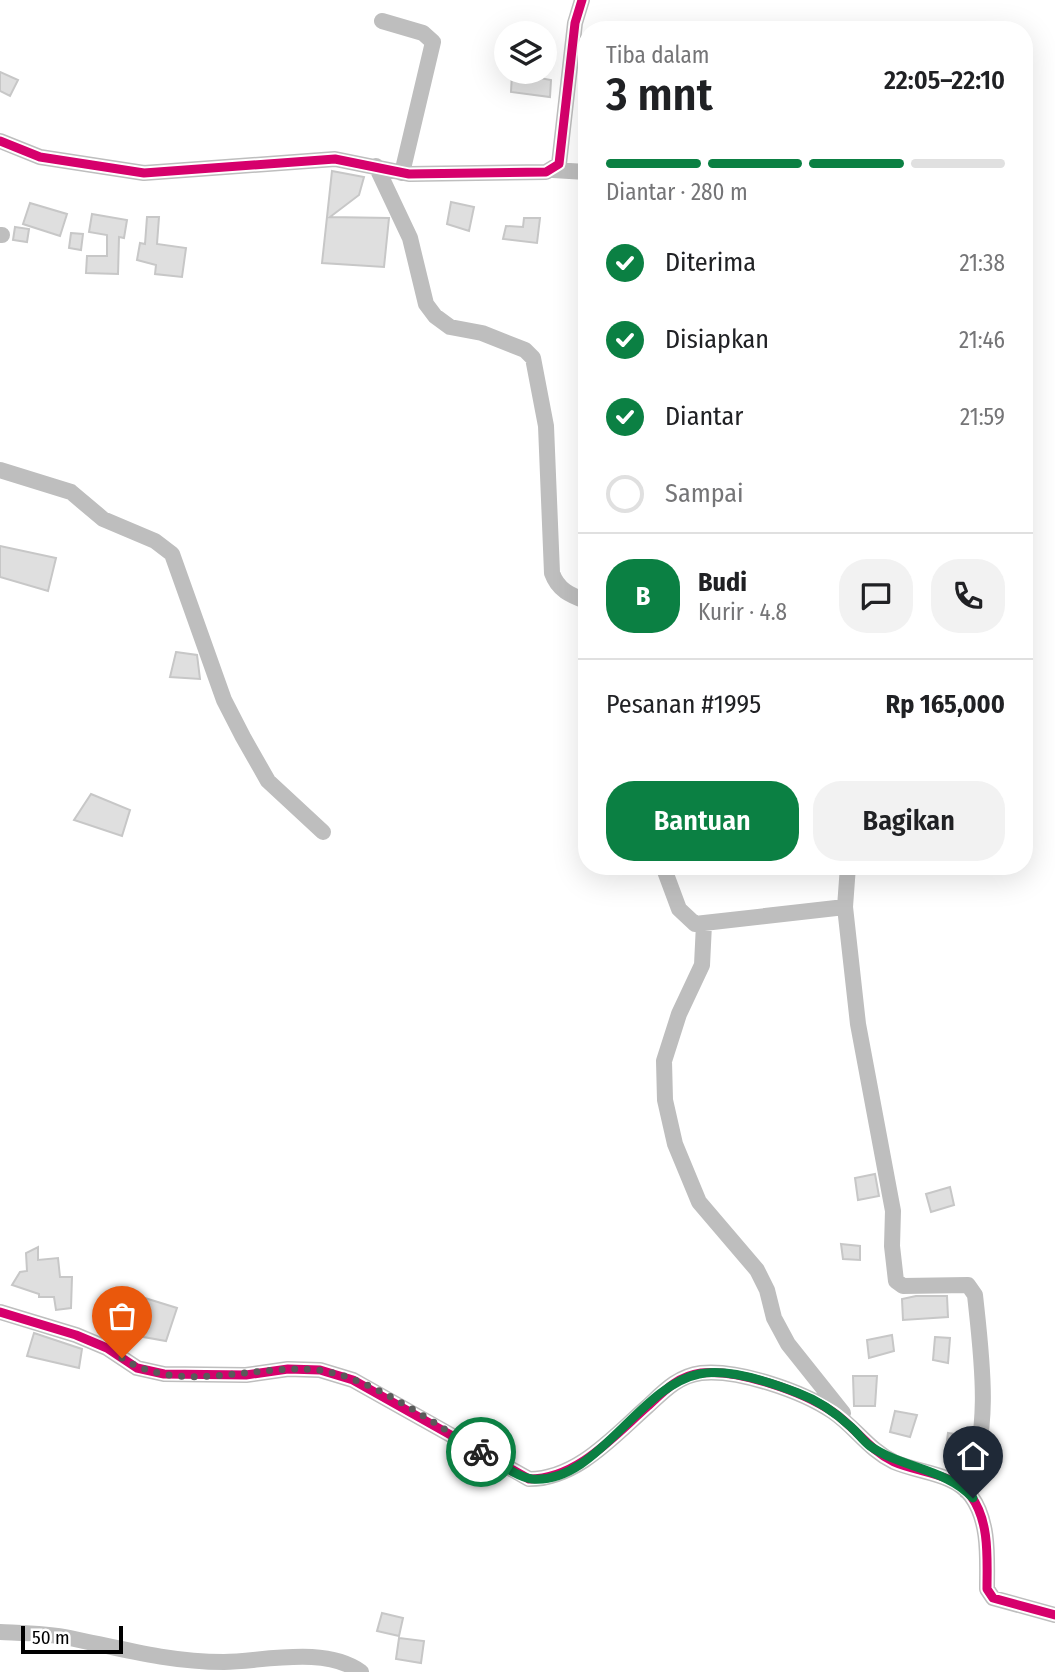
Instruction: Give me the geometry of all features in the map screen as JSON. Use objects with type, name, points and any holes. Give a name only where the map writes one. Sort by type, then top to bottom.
[{"type":"street","points":[[553,170],[559,164],[575,23],[582,0]]},
{"type":"street","points":[[382,21],[422,33],[433,42],[402,173]]},
{"type":"street","points":[[0,141],[52,160],[144,173],[315,160],[352,161],[402,173],[578,172]]},
{"type":"street","points":[[376,166],[410,238],[426,304],[435,316],[450,327],[482,334],[525,351],[533,358],[546,426],[552,573],[556,582],[568,594],[578,598]]},
{"type":"street","points":[[0,470],[71,492],[103,519],[155,541],[172,554],[224,700],[243,737],[268,781],[323,832]]},
{"type":"street","points":[[667,875],[680,909],[695,924],[845,907]]},
{"type":"street","points":[[847,875],[845,907],[858,1024],[893,1211],[892,1246],[896,1280],[903,1286],[968,1286],[975,1295],[982,1367],[980,1450],[966,1491]]},
{"type":"street","points":[[704,924],[702,965],[679,1013],[664,1061],[665,1100],[675,1144],[699,1202],[757,1270],[767,1290],[774,1318],[788,1344],[853,1429]]},
{"type":"street","points":[[0,1312],[76,1335],[107,1348],[137,1368],[164,1374],[246,1375],[288,1369],[320,1370],[353,1380],[529,1479],[549,1479],[576,1466],[675,1381],[701,1373],[732,1375],[799,1393],[834,1412],[867,1444],[894,1461],[950,1480],[966,1491],[984,1525],[988,1589],[993,1598],[1055,1615]]},
{"type":"street","points":[[0,1632],[69,1638],[111,1649],[174,1660],[223,1662],[307,1658],[347,1663],[361,1672]]},
{"type":"building","points":[[0,72],[18,80],[10,96],[0,91]]},
{"type":"building","points":[[511,84],[551,84],[550,97],[511,92]]},
{"type":"building","points":[[332,171],[364,177],[359,195],[330,217],[389,218],[384,267],[322,263]]},
{"type":"building","points":[[451,202],[474,207],[469,231],[447,224]]},
{"type":"building","points":[[30,203],[67,214],[60,236],[23,224]]},
{"type":"building","points":[[92,214],[127,220],[124,238],[119,237],[118,274],[86,273],[87,256],[107,256],[107,235],[89,232]]},
{"type":"building","points":[[147,217],[159,217],[157,244],[186,248],[182,277],[155,274],[156,265],[137,260],[140,243],[145,244]]},
{"type":"building","points":[[524,218],[540,218],[537,243],[503,239],[506,226],[523,227]]},
{"type":"building","points":[[15,227],[29,229],[27,242],[13,240]]},
{"type":"building","points":[[71,233],[83,234],[81,250],[69,248]]},
{"type":"building","points":[[0,546],[56,558],[48,591],[0,577]]},
{"type":"building","points":[[176,652],[197,655],[200,679],[170,677]]},
{"type":"building","points":[[91,794],[130,810],[122,836],[74,820]]},
{"type":"building","points":[[875,1174],[879,1196],[858,1200],[855,1178]]},
{"type":"building","points":[[950,1187],[954,1205],[931,1212],[926,1194]]},
{"type":"building","points":[[841,1244],[860,1246],[860,1260],[843,1259]]},
{"type":"building","points":[[38,1247],[38,1260],[58,1258],[60,1277],[72,1277],[71,1308],[56,1310],[54,1297],[39,1297],[39,1294],[12,1285],[20,1272],[27,1271],[26,1253]]},
{"type":"building","points":[[132,1294],[177,1308],[166,1341],[132,1335],[131,1340],[113,1335],[120,1321],[123,1322]]},
{"type":"building","points":[[947,1296],[948,1317],[903,1320],[902,1299]]},
{"type":"building","points":[[34,1333],[82,1349],[79,1368],[27,1356]]},
{"type":"building","points":[[892,1335],[894,1351],[869,1358],[867,1340]]},
{"type":"building","points":[[935,1337],[950,1338],[948,1363],[933,1360]]},
{"type":"building","points":[[853,1376],[877,1376],[875,1406],[854,1406]]},
{"type":"building","points":[[895,1411],[917,1415],[910,1437],[890,1432]]},
{"type":"building","points":[[948,1433],[970,1436],[967,1452],[946,1448]]},
{"type":"building","points":[[382,1613],[403,1618],[399,1636],[377,1631]]},
{"type":"building","points":[[399,1638],[424,1641],[421,1663],[396,1659]]},
{"type":"cycle path","points":[[0,141],[40,157],[144,173],[335,159],[409,174],[546,172],[559,164],[575,23],[582,0]]},
{"type":"cycle path","points":[[0,1312],[76,1335],[107,1348],[137,1368],[164,1374],[246,1375],[288,1369],[320,1370],[353,1380],[529,1479],[563,1472],[579,1464],[685,1377],[701,1373],[733,1374],[769,1383],[804,1396],[833,1412],[877,1451],[894,1462],[946,1478],[964,1488],[982,1517],[986,1541],[987,1589],[993,1598],[1055,1615]]},
{"type":"way so far","points":[[122,1358],[137,1368],[164,1374],[246,1375],[288,1369],[320,1370],[353,1380],[383,1394],[481,1452]]},
{"type":"route","points":[[481,1452],[529,1479],[549,1479],[576,1466],[675,1381],[701,1373],[732,1375],[799,1393],[834,1412],[867,1444],[894,1461],[950,1480],[973,1498]]}]
